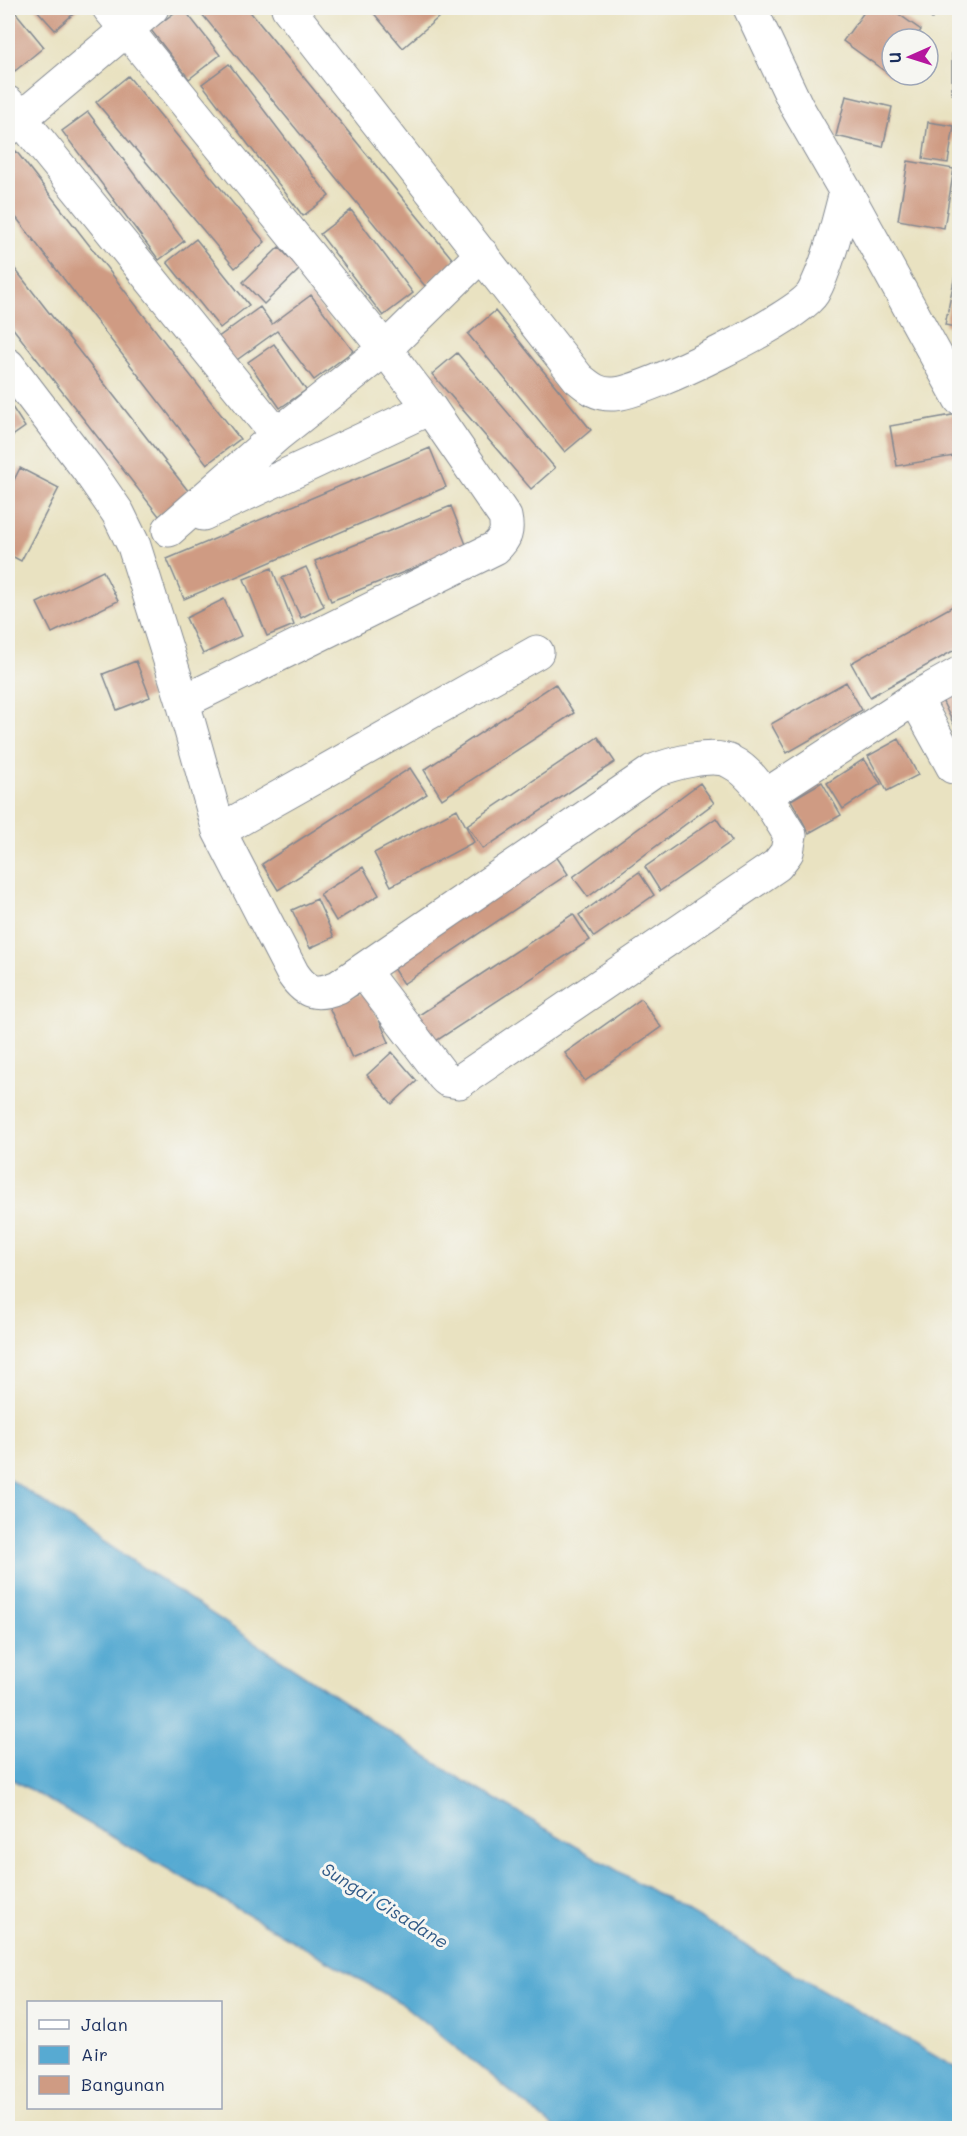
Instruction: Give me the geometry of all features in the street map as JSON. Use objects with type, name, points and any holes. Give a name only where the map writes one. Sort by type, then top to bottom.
[{"type":"street","points":[[152,8],[118,18],[12,117],[277,435]]},
{"type":"street","points":[[288,8],[578,378],[601,394],[617,394],[661,380],[727,349],[790,315],[812,294],[828,254],[846,192]]},
{"type":"street","points":[[750,8],[797,107],[960,399]]},
{"type":"street","points":[[118,18],[385,349],[430,408],[505,517],[507,527],[505,539],[495,548],[183,702]]},
{"type":"street","points":[[169,530],[277,435],[385,349],[482,254]]},
{"type":"street","points":[[8,365],[118,513],[134,546],[183,702],[219,831],[292,974],[301,985],[312,992],[324,992],[338,987],[653,771],[674,763],[711,759],[729,760],[743,770],[765,796],[790,835],[787,852],[777,865],[459,1082],[447,1080],[443,1076],[363,971]]},
{"type":"street","points":[[134,546],[430,408]]},
{"type":"street","points":[[219,831],[537,652]]},
{"type":"street","points":[[765,796],[915,698],[960,673]]},
{"type":"street","points":[[915,698],[953,767]]},
{"type":"water","name":"Sungai Cisadane","points":[[8,1478],[454,1775],[959,2070],[959,2128],[555,2128],[401,2003],[8,1777]]},
{"type":"building","points":[[8,8],[12,8],[44,47],[15,71],[8,61]]},
{"type":"building","points":[[35,8],[80,8],[55,30]]},
{"type":"building","points":[[181,8],[220,55],[189,79],[151,30]]},
{"type":"building","points":[[208,8],[247,8],[454,261],[425,286],[201,13]]},
{"type":"building","points":[[373,8],[443,8],[446,11],[403,48],[371,10]]},
{"type":"building","points":[[867,8],[890,8],[917,27],[880,27],[880,68],[843,41]]},
{"type":"building","points":[[921,8],[944,8],[932,19]]},
{"type":"building","points":[[952,50],[960,50],[960,94],[952,94]]},
{"type":"building","points":[[229,64],[329,196],[303,216],[202,84]]},
{"type":"building","points":[[128,76],[265,242],[235,268],[96,102]]},
{"type":"building","points":[[846,96],[892,107],[883,147],[836,136]]},
{"type":"building","points":[[88,112],[184,241],[159,260],[62,131]]},
{"type":"building","points":[[928,122],[954,126],[948,163],[923,159]]},
{"type":"building","points":[[16,151],[240,439],[207,464],[8,207],[8,158]]},
{"type":"building","points":[[908,161],[954,169],[944,228],[898,220]]},
{"type":"building","points":[[351,210],[413,293],[383,316],[320,234]]},
{"type":"building","points":[[196,239],[249,305],[220,328],[167,262]]},
{"type":"building","points":[[279,247],[300,269],[264,304],[243,282]]},
{"type":"building","points":[[8,260],[189,492],[159,516],[8,322]]},
{"type":"building","points":[[958,260],[960,260],[960,328],[945,325]]},
{"type":"building","points":[[311,295],[353,351],[314,380],[277,331],[234,362],[217,338],[260,307],[272,324]]},
{"type":"building","points":[[495,311],[591,430],[565,452],[468,334]]},
{"type":"building","points":[[274,344],[306,390],[280,408],[248,362]]},
{"type":"building","points":[[457,353],[555,468],[531,489],[432,374]]},
{"type":"building","points":[[8,401],[25,427],[8,439]]},
{"type":"building","points":[[958,414],[960,455],[897,466],[890,426]]},
{"type":"building","points":[[430,448],[446,487],[184,599],[167,559]]},
{"type":"building","points":[[20,468],[59,488],[21,561],[8,554],[8,492]]},
{"type":"building","points":[[451,506],[467,547],[331,601],[315,561]]},
{"type":"building","points":[[306,567],[324,606],[301,618],[282,578]]},
{"type":"building","points":[[272,568],[294,625],[267,636],[244,579]]},
{"type":"building","points":[[103,571],[118,601],[52,633],[37,603]]},
{"type":"building","points":[[224,599],[241,636],[203,654],[186,618]]},
{"type":"building","points":[[960,602],[960,647],[870,697],[851,663]]},
{"type":"building","points":[[136,661],[150,697],[117,710],[103,674]]},
{"type":"building","points":[[846,682],[862,710],[787,753],[771,724]]},
{"type":"building","points":[[555,684],[574,713],[442,799],[424,770]]},
{"type":"building","points":[[960,687],[960,737],[940,696]]},
{"type":"building","points":[[598,737],[615,762],[483,849],[467,825]]},
{"type":"building","points":[[899,739],[918,775],[887,791],[868,756]]},
{"type":"building","points":[[864,759],[881,784],[843,809],[827,783]]},
{"type":"building","points":[[410,768],[427,794],[278,890],[262,864]]},
{"type":"building","points":[[822,782],[841,815],[809,833],[791,800]]},
{"type":"building","points":[[700,783],[714,803],[588,897],[573,877]]},
{"type":"building","points":[[457,809],[474,842],[391,886],[374,853]]},
{"type":"building","points":[[716,818],[732,841],[660,891],[645,867]]},
{"type":"building","points":[[552,850],[568,874],[403,984],[388,960]]},
{"type":"building","points":[[363,867],[379,895],[336,921],[320,894]]},
{"type":"building","points":[[639,872],[654,895],[594,937],[579,915]]},
{"type":"building","points":[[317,899],[334,937],[310,948],[292,910]]},
{"type":"building","points":[[573,914],[590,940],[433,1043],[416,1017]]},
{"type":"building","points":[[366,991],[389,1042],[352,1058],[329,1007]]},
{"type":"building","points":[[641,999],[661,1027],[585,1081],[565,1053]]},
{"type":"building","points":[[392,1052],[417,1081],[392,1104],[367,1075]]}]
